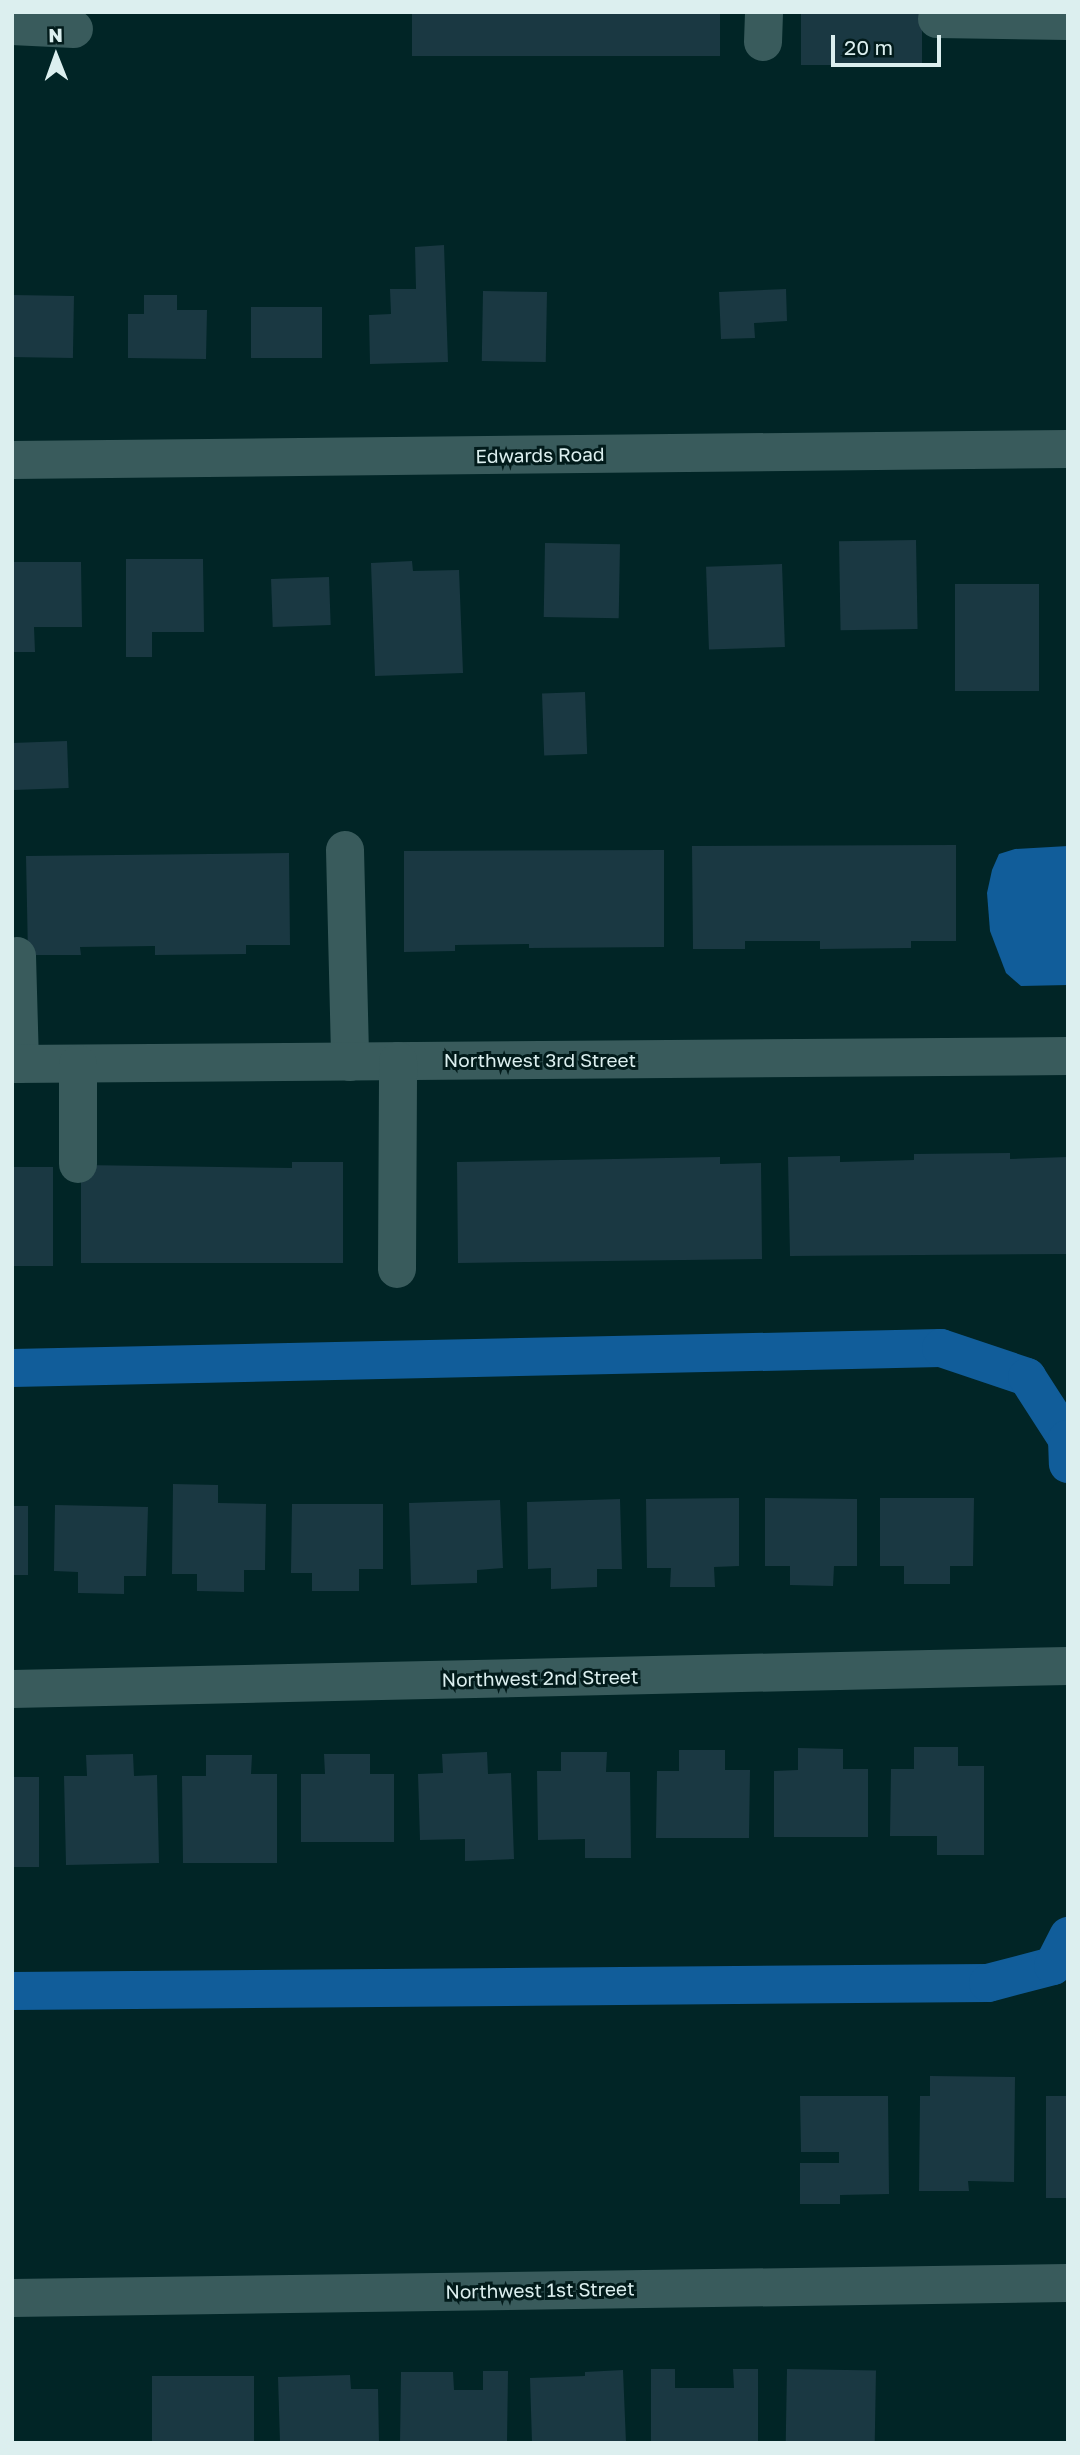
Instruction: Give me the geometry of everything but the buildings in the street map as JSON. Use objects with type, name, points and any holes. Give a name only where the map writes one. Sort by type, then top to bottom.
[{"type":"street","points":[[937,19],[1068,20]]},
{"type":"street","points":[[12,26],[74,29]]},
{"type":"street","name":"Edwards Road","points":[[12,460],[1068,449]]},
{"type":"street","points":[[345,850],[350,1062]]},
{"type":"street","points":[[16,1064],[17,957]]},
{"type":"street","name":"Northwest 3rd Street","points":[[16,1064],[1068,1056]]},
{"type":"street","points":[[397,1269],[398,1061]]},
{"type":"street","points":[[78,1064],[78,1164]]},
{"type":"street","name":"Northwest 2nd Street","points":[[12,1689],[1068,1666]]},
{"type":"street","name":"Northwest 1st Street","points":[[12,2298],[1068,2283]]},
{"type":"water","points":[[1068,846],[1068,985],[1021,986],[1006,973],[990,931],[987,893],[992,870],[999,854],[1015,849]]},
{"type":"waterway","points":[[12,1368],[941,1348],[1027,1377],[1067,1439],[1068,1464]]},
{"type":"waterway","points":[[12,1991],[988,1983],[1053,1966],[1068,1936]]}]
